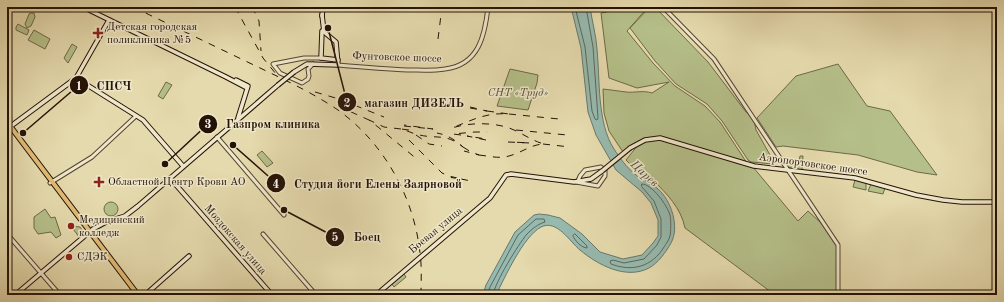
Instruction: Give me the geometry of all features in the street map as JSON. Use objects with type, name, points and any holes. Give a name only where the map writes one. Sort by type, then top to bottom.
[{"type":"main road","points":[[84,7],[226,77],[248,86],[238,119]]},
{"type":"main road","points":[[323,7],[321,58],[338,60]]},
{"type":"main road","points":[[15,295],[89,232],[102,224],[128,214],[295,71],[304,65],[338,65],[336,42],[327,36],[323,30],[322,15]]},
{"type":"main road","points":[[9,127],[76,78],[109,20]]},
{"type":"main road","points":[[322,42],[323,37],[327,36]]},
{"type":"main road","points":[[76,78],[143,120],[183,166]]},
{"type":"main road","points":[[7,122],[9,127],[137,295]]},
{"type":"main road","name":"Аэропортовское шоссе","points":[[580,182],[593,178],[630,148],[652,138],[662,139],[742,163],[788,171],[855,178],[916,195],[943,200],[962,202],[997,202]]},
{"type":"main road","name":"Боевая улица","points":[[376,295],[490,198],[506,175],[511,174],[580,182]]},
{"type":"main road","name":"Моздокская улица","points":[[170,178],[272,295]]},
{"type":"main road","points":[[145,295],[189,256]]},
{"type":"street","name":"Фунтовское шоссе","points":[[338,65],[380,69],[422,70],[440,70],[455,67],[466,62],[480,45],[486,30],[488,7]]},
{"type":"street","points":[[663,7],[703,46],[714,59],[838,245],[838,295]]},
{"type":"street","points":[[313,64],[309,67],[309,78],[305,82],[296,81],[280,73],[273,64],[304,58],[321,58]]},
{"type":"street","points":[[295,71],[304,68],[309,71]]},
{"type":"street","points":[[51,182],[92,157],[136,116]]},
{"type":"street","points":[[217,137],[284,215]]},
{"type":"street","points":[[601,167],[606,173],[598,186],[580,182],[580,176],[585,170],[601,167]]},
{"type":"street","points":[[7,231],[9,233],[8,235],[60,295]]},
{"type":"street","points":[[264,234],[316,295]]},
{"type":"green space","points":[[618,7],[648,7],[627,31],[653,63],[675,86],[705,106],[720,122],[747,163],[660,137],[640,141],[623,152],[609,131],[604,113],[603,89],[652,93],[669,82],[637,88],[609,78],[601,13],[611,11]]},
{"type":"green space","points":[[650,7],[655,7],[708,62],[746,112],[754,120],[756,130],[774,162],[773,164],[751,162],[748,160],[722,121],[707,104],[676,84],[655,61],[630,28]]},
{"type":"green space","points":[[34,13],[35,17],[31,26],[27,28],[25,24],[29,14]]},
{"type":"green space","points":[[18,24],[29,30],[27,35],[16,30]]},
{"type":"green space","points":[[34,30],[50,39],[45,49],[28,40]]},
{"type":"green space","points":[[72,44],[77,47],[68,63],[64,58]]},
{"type":"green space","points":[[838,64],[867,106],[890,111],[937,175],[917,172],[858,155],[783,146],[776,147],[757,118],[796,76]]},
{"type":"green space","name":"СНТ «Труд»","points":[[510,69],[538,75],[537,83],[528,110],[497,106]]},
{"type":"green space","points":[[166,82],[172,85],[163,99],[158,96]]},
{"type":"green space","points":[[649,140],[661,140],[753,167],[798,221],[808,211],[821,223],[837,246],[837,295],[775,295],[685,228],[677,208],[668,196],[653,180],[641,175],[626,160],[638,145]]},
{"type":"green space","points":[[262,151],[273,163],[267,167],[257,155]]},
{"type":"green space","points":[[800,156],[803,156],[802,170],[789,168],[783,161],[786,158],[790,162],[799,162]]},
{"type":"green space","points":[[855,180],[866,183],[866,190],[853,187]]},
{"type":"green space","points":[[871,184],[885,188],[883,194],[868,191]]},
{"type":"green space","points":[[111,202],[116,204],[118,209],[116,214],[111,216],[106,214],[104,209],[106,204]]},
{"type":"green space","points":[[45,209],[51,218],[55,217],[61,235],[56,238],[51,232],[38,234],[34,228],[34,217]]},
{"type":"green space","points":[[71,226],[80,227],[84,233],[79,237]]},
{"type":"green space","points":[[404,274],[406,277],[394,287],[392,284]]},
{"type":"water","points":[[571,7],[590,7],[596,44],[602,114],[609,138],[614,149],[623,162],[638,176],[654,186],[667,200],[673,214],[675,229],[674,237],[662,257],[649,268],[640,271],[622,272],[595,261],[587,256],[563,232],[547,225],[534,232],[521,248],[509,268],[496,295],[483,295],[486,285],[515,232],[534,215],[548,215],[560,218],[582,234],[600,252],[623,259],[642,255],[658,236],[658,220],[651,203],[642,192],[616,170],[596,135],[588,112],[581,48]]},
{"type":"railway","points":[[133,7],[299,87],[338,110],[354,123],[383,155],[404,192],[417,232],[421,264],[421,295]]},
{"type":"railway","points":[[235,7],[263,58],[276,74]]},
{"type":"railway","points":[[252,7],[259,21],[261,51]]},
{"type":"railway","points":[[438,39],[442,7]]},
{"type":"railway","points":[[315,92],[339,99],[384,117]]},
{"type":"railway","points":[[338,106],[369,120]]},
{"type":"railway","points":[[470,107],[487,111],[470,108]]},
{"type":"railway","points":[[487,111],[509,114],[487,115],[452,128],[475,124],[500,125],[514,130],[535,141],[548,145]]},
{"type":"railway","points":[[509,114],[559,119]]},
{"type":"railway","points":[[401,129],[384,127],[369,120],[418,160]]},
{"type":"railway","points":[[404,125],[433,129],[404,126]]},
{"type":"railway","points":[[409,130],[401,129],[423,136],[451,139],[463,147],[451,138],[437,133]]},
{"type":"railway","points":[[516,130],[567,135]]},
{"type":"railway","points":[[461,135],[453,134],[487,132]]},
{"type":"railway","points":[[416,135],[429,144],[442,146]]},
{"type":"railway","points":[[486,139],[467,136],[486,140]]},
{"type":"railway","points":[[409,140],[442,173],[461,179],[448,177]]},
{"type":"railway","points":[[508,142],[530,143],[512,142]]},
{"type":"railway","points":[[543,144],[570,147]]},
{"type":"railway","points":[[479,155],[505,157],[543,144]]},
{"type":"railway","points":[[463,147],[479,155],[464,151]]},
{"type":"railway","points":[[461,179],[471,181]]},
{"type":"place","name":"магазин ДИЗЕЛЬ","points":[[328,28]]},
{"type":"place","name":"Детская городская поликлиника №5","points":[[98,33]]},
{"type":"place","name":"СПСЧ","points":[[23,133]]},
{"type":"place","name":"Студия йоги Елены Заярновой","points":[[233,145]]},
{"type":"place","name":"Газпром клиника","points":[[165,164]]},
{"type":"place","name":"Областной Центр Крови АО","points":[[99,182]]},
{"type":"place","name":"Боец","points":[[284,210]]},
{"type":"place","name":"Медицинский колледж","points":[[71,226]]},
{"type":"place","name":"СДЭК","points":[[69,257]]},
{"type":"water label","name":"Царев","points":[[644,174]]}]
